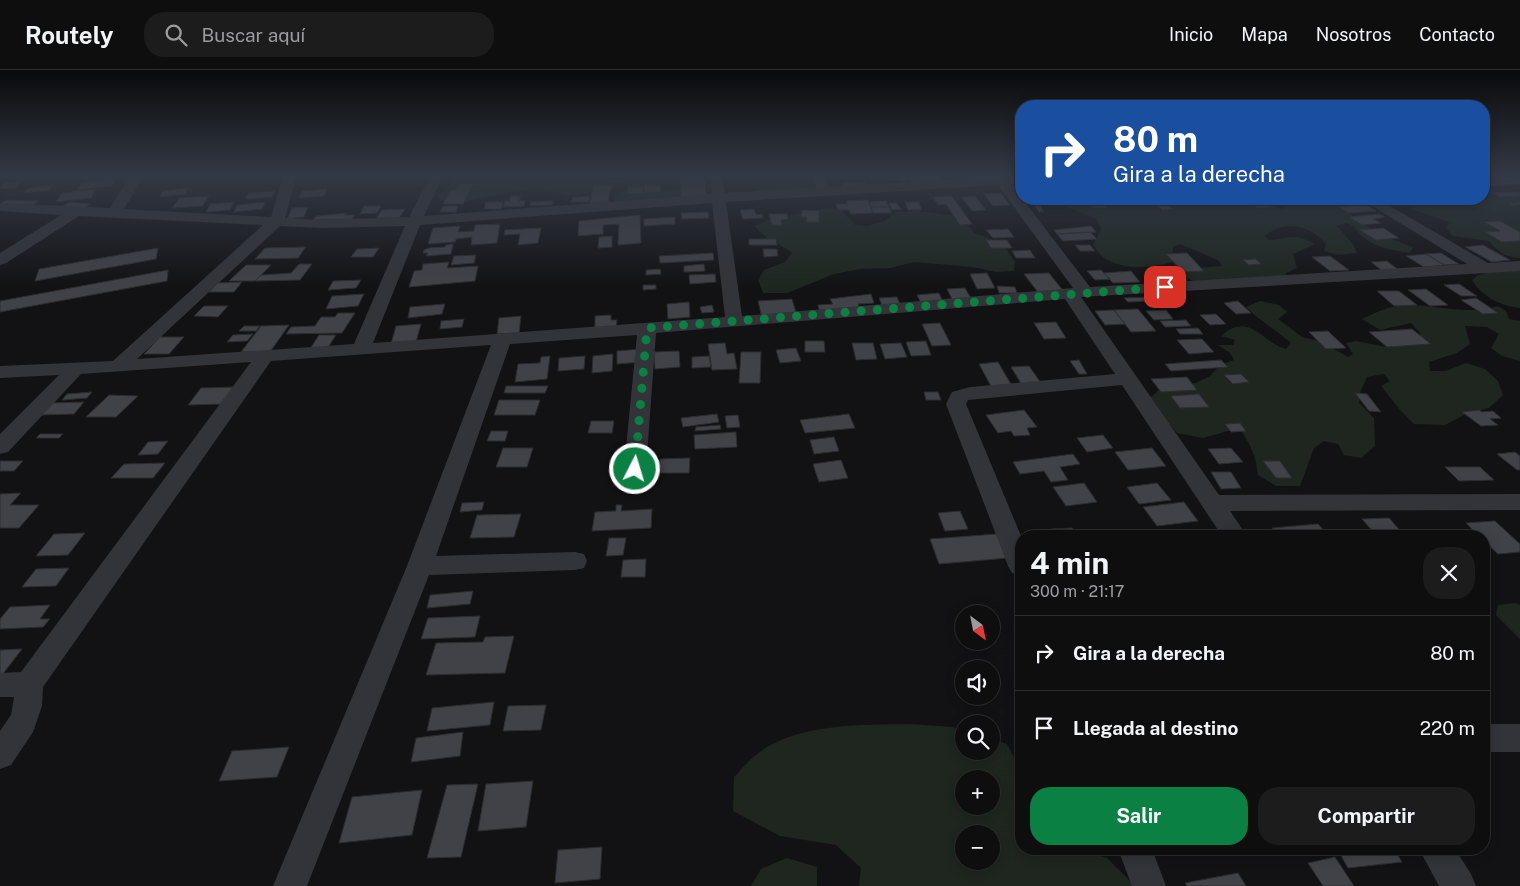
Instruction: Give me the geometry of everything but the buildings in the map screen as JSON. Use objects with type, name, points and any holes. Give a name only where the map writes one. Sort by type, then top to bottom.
[{"type":"street","points":[[0,260],[74,212]]},
{"type":"street","points":[[97,212],[321,224],[414,221],[533,212]]},
{"type":"street","points":[[118,366],[277,221],[280,212]]},
{"type":"street","points":[[362,348],[418,212]]},
{"type":"street","points":[[722,212],[734,322]]},
{"type":"street","points":[[1024,212],[1078,293],[1126,379],[1231,530]]},
{"type":"street","points":[[1390,212],[1483,267]]},
{"type":"street","points":[[0,248],[18,248]]},
{"type":"street","points":[[0,372],[118,366],[503,339],[1078,293],[1520,266]]},
{"type":"street","points":[[635,469],[647,328]]},
{"type":"street","points":[[290,886],[420,566],[503,339]]},
{"type":"street","points":[[0,755],[24,721],[29,704],[14,684],[265,356]]},
{"type":"street","points":[[0,447],[76,368]]},
{"type":"street","points":[[1015,551],[958,410],[956,404],[959,396],[970,393],[1126,379]]},
{"type":"street","points":[[1213,503],[1520,502]]},
{"type":"street","points":[[420,566],[575,561]]},
{"type":"street","points":[[1490,738],[1520,738]]},
{"type":"street","points":[[1137,855],[1149,886]]},
{"type":"street","points":[[1440,855],[1459,886]]},
{"type":"shaded area","points":[[806,212],[843,212],[855,225],[868,226],[884,221],[896,212],[927,212],[962,217],[974,233],[987,237],[1006,249],[1015,262],[1014,271],[996,272],[973,267],[914,262],[890,268],[860,269],[834,274],[787,293],[763,293],[758,280],[764,270],[785,262],[792,253],[767,238],[755,226],[770,219]]},
{"type":"shaded area","points":[[1080,212],[1350,212],[1352,216],[1380,235],[1413,247],[1410,253],[1379,246],[1371,243],[1354,226],[1346,223],[1337,226],[1353,244],[1357,253],[1338,255],[1324,251],[1326,244],[1312,232],[1297,226],[1280,227],[1265,236],[1269,240],[1297,237],[1315,244],[1293,254],[1297,268],[1286,273],[1283,281],[1196,283],[1185,276],[1185,269],[1222,266],[1218,260],[1180,244],[1173,247],[1172,262],[1146,267],[1119,265],[1102,256],[1093,245],[1101,229],[1097,219]]},
{"type":"shaded area","points":[[1420,212],[1520,212],[1520,258],[1502,253],[1489,241],[1453,236],[1446,228],[1449,222]]},
{"type":"shaded area","points":[[1498,269],[1520,269],[1520,308],[1493,300],[1481,291],[1472,280],[1477,276]]},
{"type":"shaded area","points":[[1260,301],[1279,305],[1287,312],[1278,319],[1302,337],[1322,342],[1348,357],[1353,354],[1346,343],[1356,341],[1386,347],[1414,343],[1421,334],[1411,323],[1380,330],[1362,319],[1384,309],[1411,305],[1471,310],[1498,306],[1506,311],[1509,319],[1520,321],[1520,361],[1502,356],[1491,348],[1499,334],[1487,327],[1465,326],[1470,344],[1457,353],[1429,362],[1430,371],[1446,371],[1466,363],[1485,369],[1498,381],[1503,395],[1489,408],[1468,413],[1445,425],[1414,424],[1381,386],[1390,381],[1384,374],[1367,377],[1361,390],[1359,403],[1374,418],[1375,446],[1361,458],[1344,455],[1338,444],[1324,441],[1314,448],[1300,486],[1276,486],[1258,475],[1256,462],[1248,441],[1241,431],[1228,431],[1203,438],[1177,433],[1149,399],[1159,390],[1196,383],[1210,376],[1220,365],[1234,360],[1230,353],[1218,345],[1233,345],[1235,340],[1221,336],[1231,329],[1240,326],[1248,327],[1286,349],[1291,343],[1246,307]]},
{"type":"shaded area","points":[[1515,603],[1520,605],[1520,639],[1496,615],[1498,605]]},
{"type":"shaded area","points":[[910,724],[952,727],[955,728],[955,760],[1000,760],[1000,742],[1007,744],[1015,759],[1015,855],[1098,855],[1107,858],[1135,886],[859,886],[861,868],[836,845],[780,836],[733,811],[734,777],[753,757],[771,745],[789,737],[829,728]]},
{"type":"shaded area","points":[[787,858],[817,867],[817,886],[751,886],[761,869]]},
{"type":"route","points":[[635,469],[647,328],[1165,287]]}]
